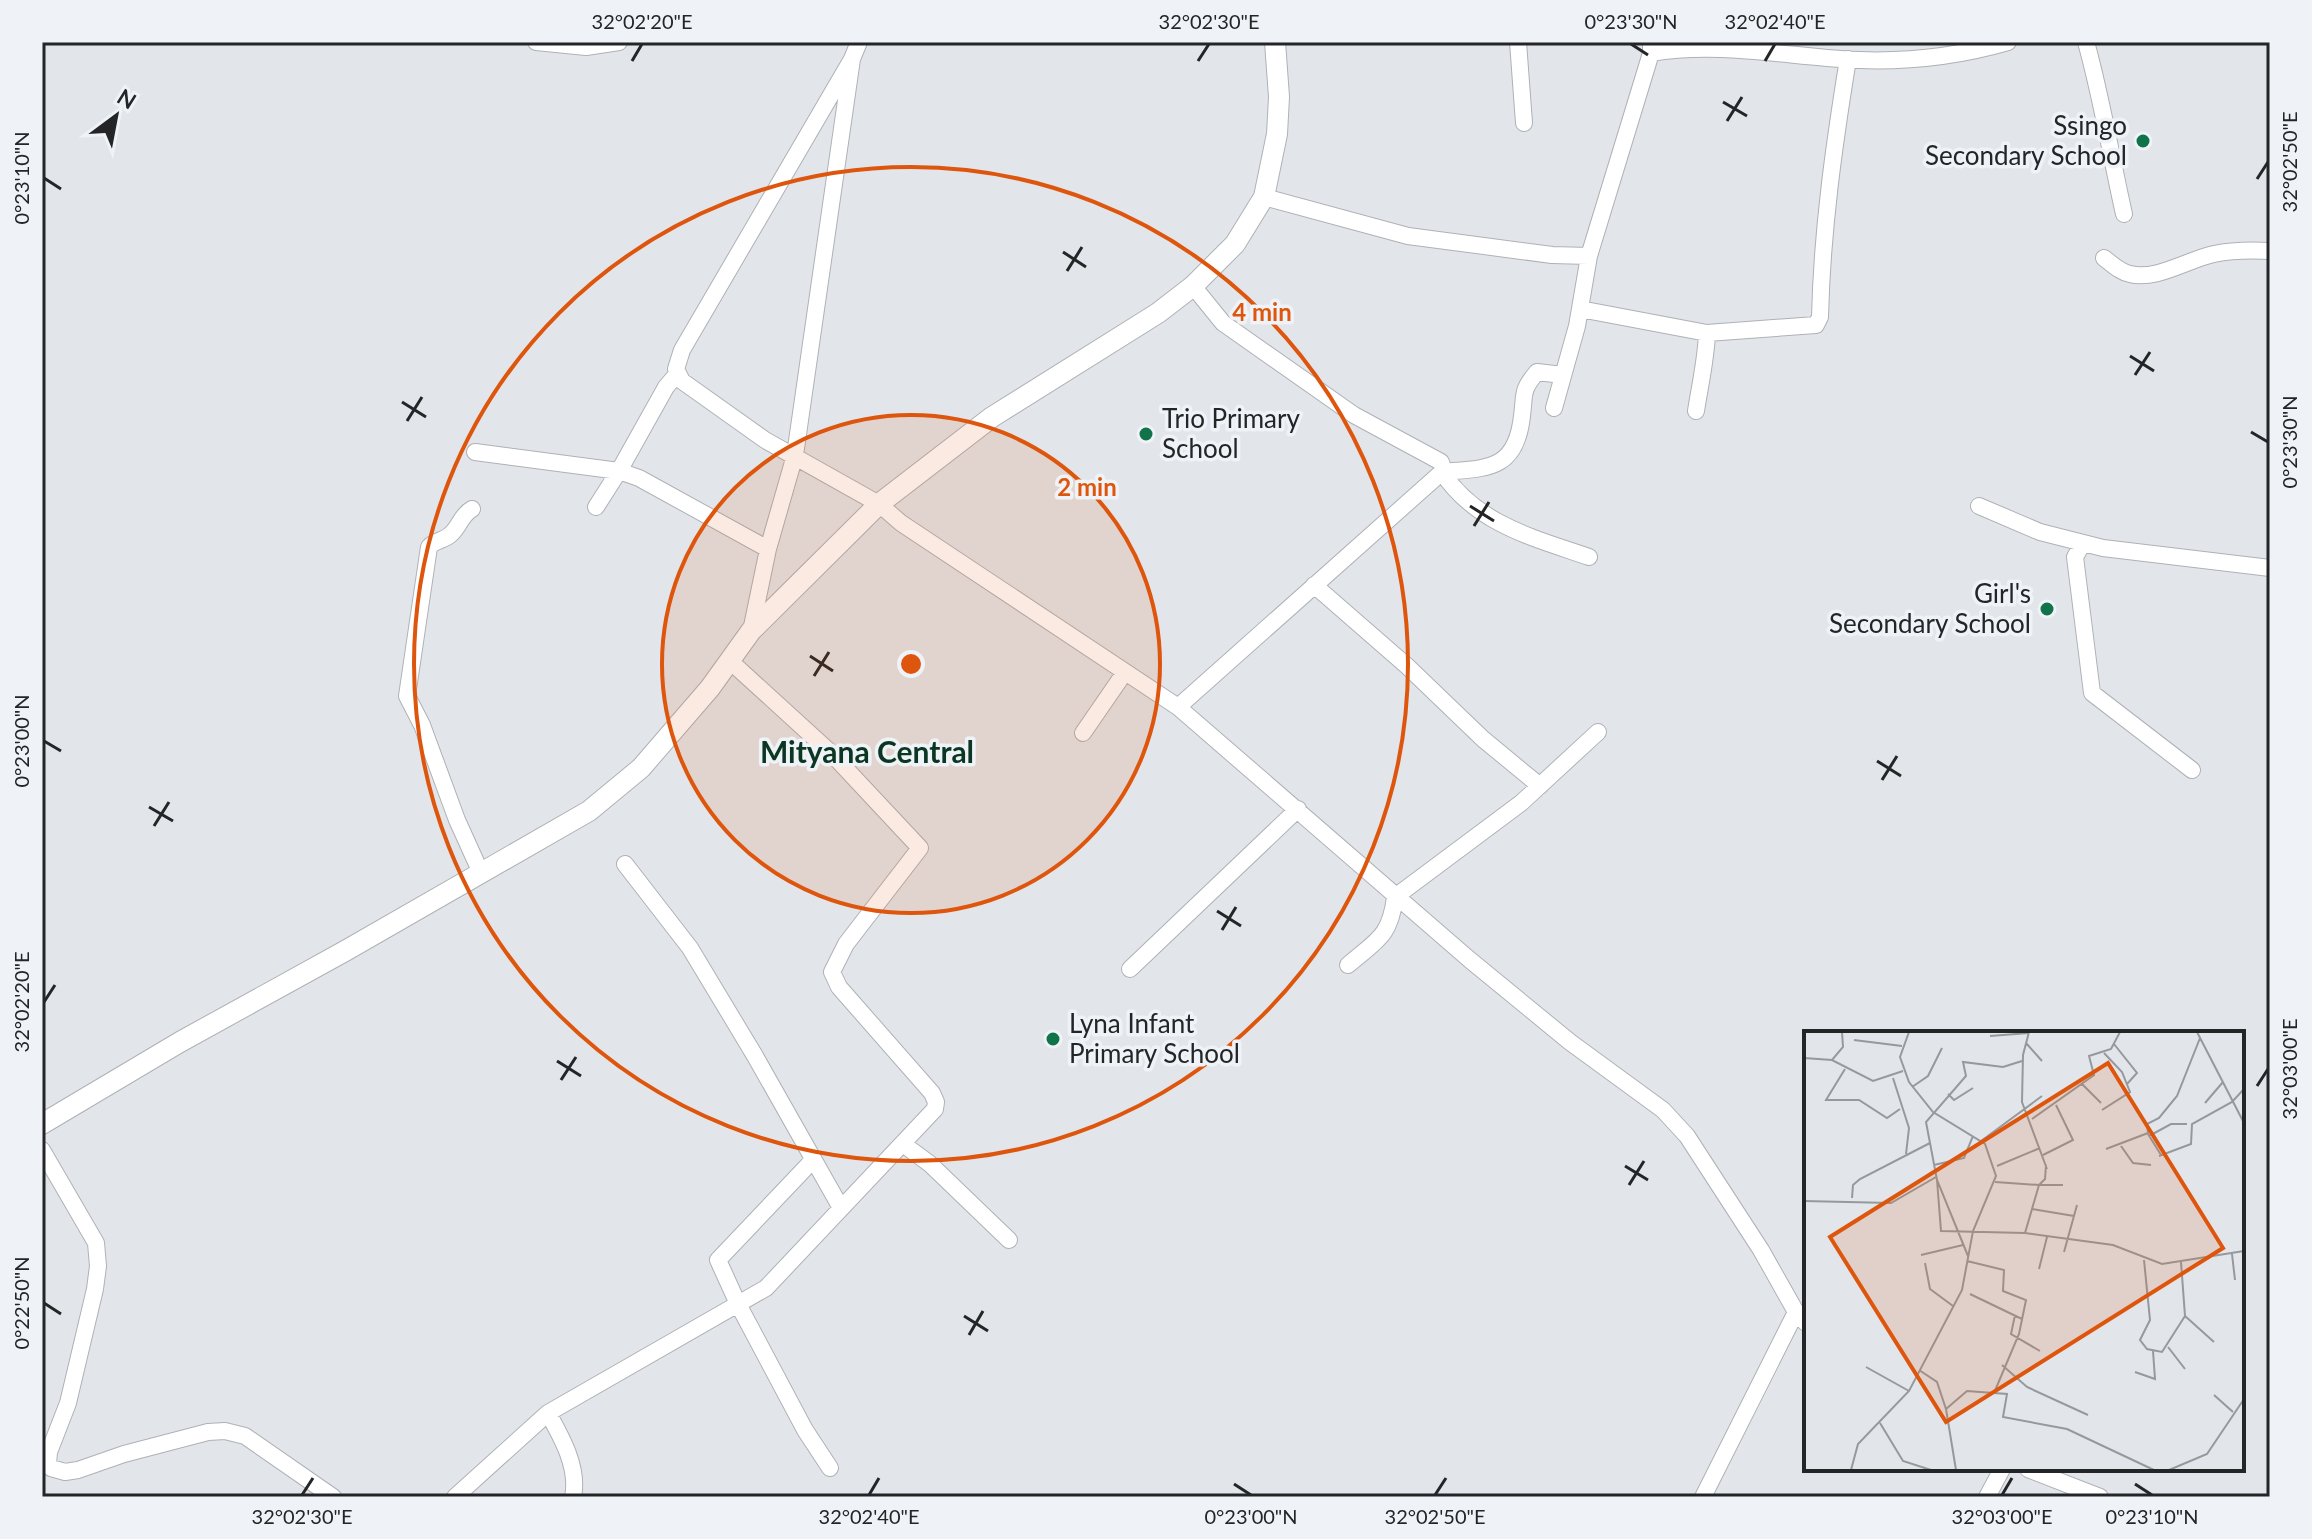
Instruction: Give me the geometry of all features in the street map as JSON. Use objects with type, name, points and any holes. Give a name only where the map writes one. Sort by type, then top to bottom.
[{"type":"main road","points":[[42,1124],[180,1042],[589,811],[641,768],[676,729],[751,631],[879,504],[992,417],[1158,313],[1193,286],[1226,256],[1264,197],[1279,110],[1275,42]]},
{"type":"street","points":[[536,42],[586,47],[619,42]]},
{"type":"street","points":[[859,42],[852,59],[682,350],[676,362],[677,374],[682,381],[765,440],[879,504],[901,523],[1178,707],[1395,897],[1559,1034],[1675,1122],[1761,1250],[1801,1317],[1703,1497]]},
{"type":"street","points":[[1518,42],[1524,123]]},
{"type":"street","points":[[1554,408],[1580,309],[1589,256],[1651,48],[1700,48],[1848,59],[1920,59],[1965,54],[2008,42]]},
{"type":"street","points":[[2086,42],[2100,90],[2124,214]]},
{"type":"street","points":[[751,631],[768,549],[795,455],[852,59]]},
{"type":"street","points":[[1580,309],[1707,333],[1816,325],[1820,317],[1829,180],[1848,59]]},
{"type":"street","points":[[1264,197],[1408,236],[1552,255],[1589,256]]},
{"type":"street","points":[[2104,258],[2133,276],[2154,273],[2211,254],[2237,250],[2270,251]]},
{"type":"street","points":[[1193,286],[1223,323],[1354,415],[1441,462],[1442,472],[1483,514],[1505,528],[1589,557]]},
{"type":"street","points":[[1696,411],[1707,333]]},
{"type":"street","points":[[1178,707],[1442,472],[1482,468],[1504,461],[1514,447],[1522,419],[1523,389],[1537,372],[1563,375]]},
{"type":"street","points":[[596,507],[666,387],[677,374]]},
{"type":"street","points":[[475,452],[619,471],[639,478],[768,549]]},
{"type":"street","points":[[1979,506],[2040,532],[2083,543],[2270,568]]},
{"type":"street","points":[[472,509],[466,512],[449,536],[429,547],[407,696],[422,725],[457,820],[481,873]]},
{"type":"street","points":[[2083,543],[2075,557],[2092,693],[2192,770]]},
{"type":"street","points":[[1314,585],[1430,686],[1483,739],[1540,786]]},
{"type":"street","points":[[455,1497],[548,1413],[766,1288],[931,1116],[936,1102],[932,1093],[839,987],[832,972],[846,944],[920,848],[832,754],[730,661]]},
{"type":"street","points":[[1083,733],[1125,672]]},
{"type":"street","points":[[1348,965],[1382,936],[1392,921],[1395,897],[1521,803],[1598,732]]},
{"type":"street","points":[[1130,969],[1298,809]]},
{"type":"street","points":[[625,864],[690,948],[841,1208]]},
{"type":"street","points":[[903,1144],[930,1164],[1009,1240]]},
{"type":"street","points":[[42,1150],[96,1243],[98,1266],[68,1403],[49,1452],[42,1481]]},
{"type":"street","points":[[813,1160],[719,1255],[718,1260],[805,1430],[830,1468]]},
{"type":"street","points":[[548,1413],[573,1468],[576,1486],[573,1497]]},
{"type":"street","points":[[48,1464],[55,1471],[78,1470],[124,1454],[208,1432],[225,1431],[245,1436],[333,1497]]},
{"type":"street","points":[[1987,1497],[2001,1471]]},
{"type":"street","points":[[2033,1471],[2100,1497]]},
{"type":"place","name":"Ssingo Secondary School","points":[[2143,141]]},
{"type":"place","name":"Trio Primary School","points":[[1146,434]]},
{"type":"place","name":"Girl's Secondary School","points":[[2047,609]]},
{"type":"place","name":"Lyna Infant Primary School","points":[[1053,1039]]},
{"type":"district","name":"Mityana Central","points":[[867,753]]}]
